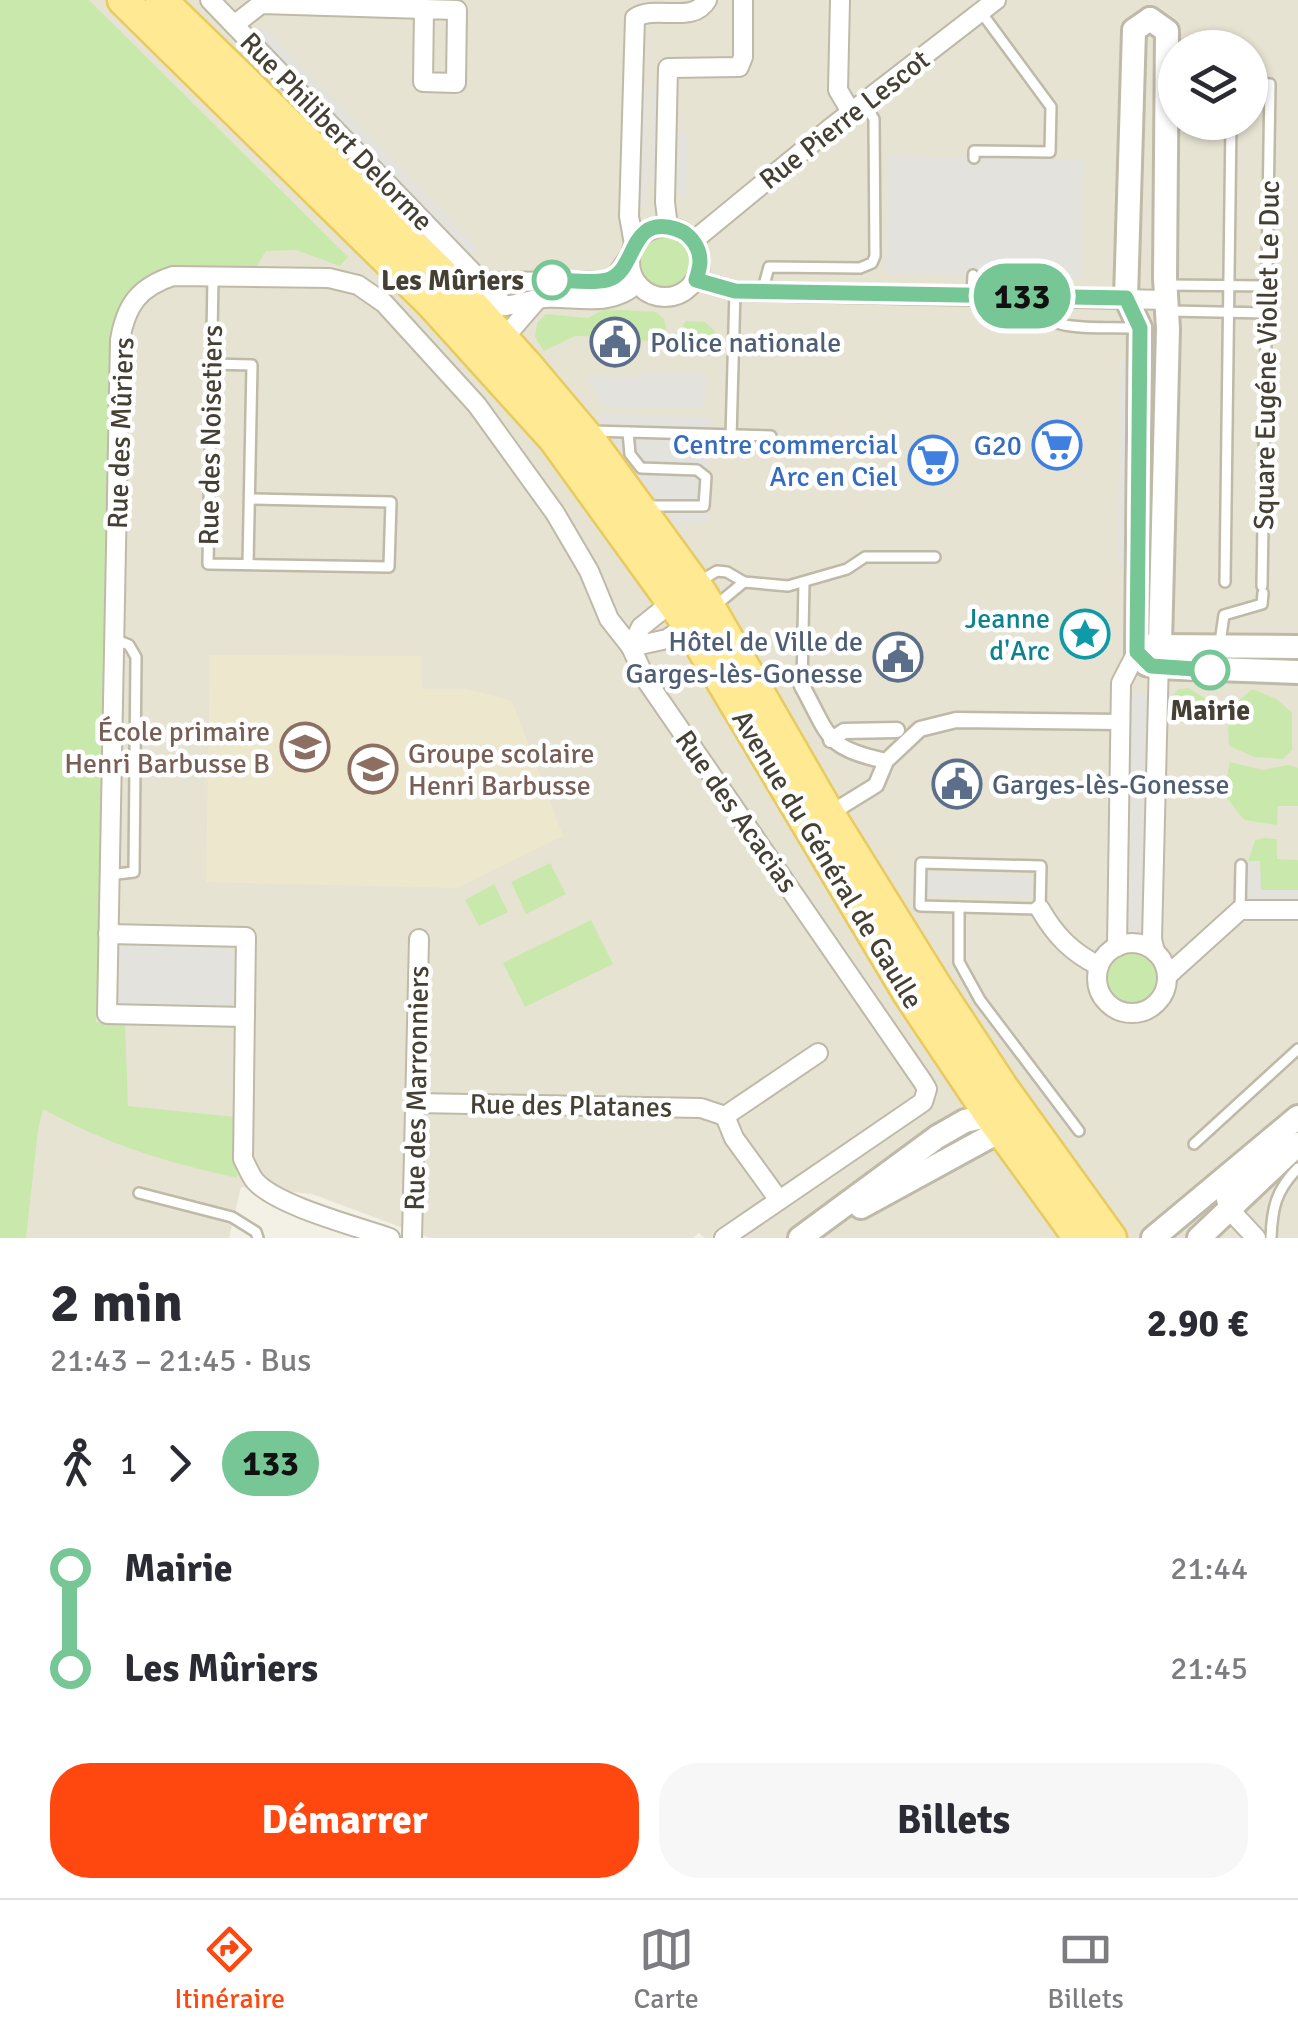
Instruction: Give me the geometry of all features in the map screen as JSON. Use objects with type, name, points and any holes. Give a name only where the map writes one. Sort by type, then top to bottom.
[{"type":"main road","name":"Avenue du Général de Gaulle","points":[[123,0],[466,339],[689,602],[784,736],[934,983],[1005,1121],[1079,1238]]},
{"type":"main road","name":"Avenue du Général de Gaulle","points":[[161,0],[465,289],[582,431],[639,506],[847,896],[964,1077],[1112,1238]]},
{"type":"street","name":"Rue Philibert Delorme","points":[[210,0],[465,289]]},
{"type":"street","points":[[466,339],[459,327],[465,289],[606,280],[616,276],[631,251],[643,234],[656,228],[683,231],[693,241],[700,253],[696,280],[686,291],[660,298],[646,293],[630,272],[631,251],[629,216],[632,67],[635,18],[642,12],[694,12],[706,0]]},
{"type":"street","points":[[632,67],[739,68],[743,57],[744,0]]},
{"type":"street","points":[[840,0],[838,90],[857,107]]},
{"type":"street","points":[[234,25],[261,4],[424,9]]},
{"type":"street","name":"Rue Pierre Lescot","points":[[693,241],[989,6]]},
{"type":"street","points":[[1117,947],[1121,683],[1137,652],[1140,328],[1126,298],[1134,30],[1150,10],[1167,31],[1166,299],[1152,939],[1167,976],[1165,990],[1147,1009],[1130,1013],[1114,1008],[1098,987],[1099,966],[1117,947],[1137,944],[1155,952]]},
{"type":"street","points":[[668,68],[664,202],[668,227]]},
{"type":"street","name":"Avenue du Général de Gaulle","points":[[340,212],[370,226],[414,269],[505,306],[537,300],[618,297],[636,284]]},
{"type":"street","name":"Rue des Mûriers","points":[[245,1017],[107,1014],[124,320],[133,298],[152,283],[173,276],[315,278]]},
{"type":"street","name":"Rue des Acacias","points":[[315,278],[358,285],[384,303],[478,405],[555,514],[589,570],[609,619],[631,648],[646,680],[928,1089],[923,1102],[779,1200]]},
{"type":"street","points":[[696,280],[735,291],[1166,299]]},
{"type":"street","points":[[504,338],[537,300]]},
{"type":"street","points":[[631,648],[666,639],[689,602]]},
{"type":"street","points":[[631,648],[641,627],[689,602]]},
{"type":"street","points":[[1137,652],[1146,664],[1159,656],[1220,645],[1298,647]]},
{"type":"street","points":[[1159,656],[1298,672]]},
{"type":"street","points":[[802,686],[831,740],[849,754],[886,761]]},
{"type":"street","points":[[829,814],[876,785],[886,761],[920,729],[956,720],[1120,722]]},
{"type":"street","points":[[831,740],[844,732],[897,730]]},
{"type":"street","points":[[1040,909],[1056,936],[1081,958],[1099,966]]},
{"type":"street","points":[[1167,976],[1240,910],[1298,910]]},
{"type":"street","points":[[108,934],[246,937],[244,1159],[253,1180],[296,1204],[390,1238]]},
{"type":"street","name":"Rue des Marronniers","points":[[412,1238],[419,939]]},
{"type":"street","points":[[724,1238],[779,1200],[734,1138],[725,1116],[818,1053]]},
{"type":"street","points":[[801,1238],[948,1130],[964,1100],[964,1077]]},
{"type":"street","name":"Rue des Platanes","points":[[416,1102],[701,1108],[725,1116]]},
{"type":"street","points":[[1154,1238],[1298,1117]]},
{"type":"street","points":[[948,1130],[1005,1121]]},
{"type":"street","points":[[801,1238],[955,1158],[1005,1121]]},
{"type":"street","points":[[1253,1237],[1229,1209],[1227,1193],[1298,1130]]},
{"type":"street","points":[[1198,1238],[1298,1144]]},
{"type":"lane","points":[[974,158],[974,151],[1050,152],[1051,107],[989,6]]},
{"type":"lane","name":"Square Eugéne Viollet Le Duc","points":[[1220,645],[1224,615],[1262,604],[1268,84]]},
{"type":"lane","points":[[762,292],[769,267],[860,268],[872,263],[874,118],[857,107]]},
{"type":"lane","name":"Square Eugéne Viollet Le Duc","points":[[1225,582],[1230,140]]},
{"type":"lane","points":[[972,295],[973,275]]},
{"type":"lane","name":"Rue des Noisetiers","points":[[214,278],[208,564],[390,567],[390,502],[250,499]]},
{"type":"lane","points":[[1166,299],[1228,286],[1267,286]]},
{"type":"lane","points":[[731,437],[735,291]]},
{"type":"lane","points":[[1014,296],[1030,312],[1052,325],[1140,328]]},
{"type":"lane","points":[[1166,299],[1228,312],[1266,313]]},
{"type":"lane","points":[[212,364],[252,365],[248,564]]},
{"type":"lane","points":[[582,431],[771,436]]},
{"type":"lane","points":[[628,432],[630,454],[640,468],[697,470],[706,476],[704,506],[639,506]]},
{"type":"lane","points":[[689,602],[709,574],[726,572],[744,582],[788,586],[848,569],[865,557],[936,557]]},
{"type":"lane","points":[[689,602],[744,582]]},
{"type":"lane","points":[[802,686],[804,582]]},
{"type":"lane","points":[[921,863],[1041,866],[1040,909],[960,907],[920,906],[921,863]]},
{"type":"lane","points":[[1240,910],[1241,865]]},
{"type":"lane","points":[[960,907],[959,962],[980,1000],[1078,1132]]},
{"type":"lane","points":[[1194,1144],[1298,1049]]},
{"type":"lane","points":[[948,1130],[955,1158]]},
{"type":"lane","points":[[1271,1238],[1272,1207],[1281,1185],[1298,1168]]},
{"type":"lane","points":[[139,1193],[232,1217],[256,1232],[258,1238]]},
{"type":"shaded area","points":[[0,0],[142,0],[154,11],[162,0],[1298,0],[1298,1238],[704,1238],[699,1233],[693,1238],[430,1238],[312,1194],[241,1187],[229,1238],[0,1238]]},
{"type":"shaded area","points":[[265,28],[478,249],[469,256],[256,37]]},
{"type":"shaded area","points":[[637,81],[648,92],[646,204],[642,207],[635,199]]},
{"type":"shaded area","points":[[656,84],[664,91],[662,196],[651,186],[652,86]]},
{"type":"shaded area","points":[[675,132],[688,133],[687,194],[674,194]]},
{"type":"shaded area","points":[[888,156],[1083,160],[1081,277],[886,274]]},
{"type":"shaded area","points":[[1134,351],[1130,558],[1117,565],[1121,359]]},
{"type":"shaded area","points":[[639,373],[706,374],[704,408],[604,407],[587,376],[638,377]]},
{"type":"shaded area","points":[[600,414],[711,417],[708,524],[674,523],[599,425]]},
{"type":"shaded area","name":"Groupe scolaire Henri Barbusse","points":[[210,655],[421,656],[422,689],[467,689],[512,701],[563,836],[457,888],[206,882]]},
{"type":"shaded area","points":[[1126,693],[1149,693],[1146,935],[1123,934]]},
{"type":"shaded area","points":[[1166,702],[1164,938],[1159,937]]},
{"type":"shaded area","points":[[1248,861],[1260,861],[1261,890],[1298,890],[1298,899],[1248,899]]},
{"type":"shaded area","points":[[928,874],[1032,875],[1032,897],[928,896]]},
{"type":"shaded area","points":[[116,944],[230,947],[237,957],[236,1012],[123,1007],[114,998]]},
{"type":"green space","points":[[0,0],[89,0],[348,257],[340,266],[296,250],[266,251],[253,272],[168,269],[135,285],[113,325],[96,1022],[125,1024],[128,1106],[236,1117],[237,1178],[137,1151],[43,1109],[26,1238],[0,1238]]},
{"type":"green space","points":[[665,238],[683,246],[691,264],[683,282],[665,290],[647,282],[639,264],[647,246]]},
{"type":"green space","points":[[604,309],[656,312],[664,319],[670,344],[686,321],[705,322],[718,334],[718,356],[668,355],[662,342],[584,336],[575,336],[544,351],[535,337],[537,323],[546,314],[588,318]]},
{"type":"green space","points":[[1189,688],[1209,701],[1206,718],[1169,717],[1169,698],[1179,689]]},
{"type":"green space","points":[[1252,689],[1277,699],[1292,713],[1292,750],[1283,759],[1254,757],[1229,746],[1227,711]]},
{"type":"green space","points":[[1230,762],[1263,770],[1288,765],[1298,768],[1298,806],[1278,806],[1277,825],[1244,820],[1223,793]]},
{"type":"green space","points":[[1277,839],[1277,859],[1298,860],[1298,890],[1261,890],[1248,861],[1255,840]]},
{"type":"green space","points":[[550,863],[566,894],[526,914],[511,882]]},
{"type":"green space","points":[[494,884],[508,912],[479,926],[465,900]]},
{"type":"green space","points":[[591,920],[613,964],[525,1007],[503,963]]},
{"type":"green space","points":[[1132,943],[1156,954],[1167,978],[1156,1002],[1132,1013],[1108,1002],[1097,978],[1108,954]]},
{"type":"bus line","name":"133","points":[[552,280],[606,280],[616,276],[643,234],[668,227],[683,231],[700,253],[696,280],[735,291],[1126,298],[1140,328],[1137,652],[1146,664],[1159,668],[1210,670]]},
{"type":"place","name":"Les Mûriers","points":[[552,280]]},
{"type":"place","name":"Police nationale","points":[[615,342]]},
{"type":"place","name":"G20","points":[[1057,445]]},
{"type":"place","name":"Centre commercial Arc en Ciel","points":[[933,460]]},
{"type":"place","name":"Jeanne d'Arc","points":[[1085,634]]},
{"type":"place","name":"Hôtel de Ville de Garges-lès-Gonesse","points":[[898,657]]},
{"type":"place","name":"Mairie","points":[[1210,670]]},
{"type":"place","name":"École primaire Henri Barbusse B","points":[[305,747]]},
{"type":"place","name":"Groupe scolaire Henri Barbusse","points":[[373,769]]},
{"type":"place","name":"Garges-lès-Gonesse","points":[[957,784]]}]
